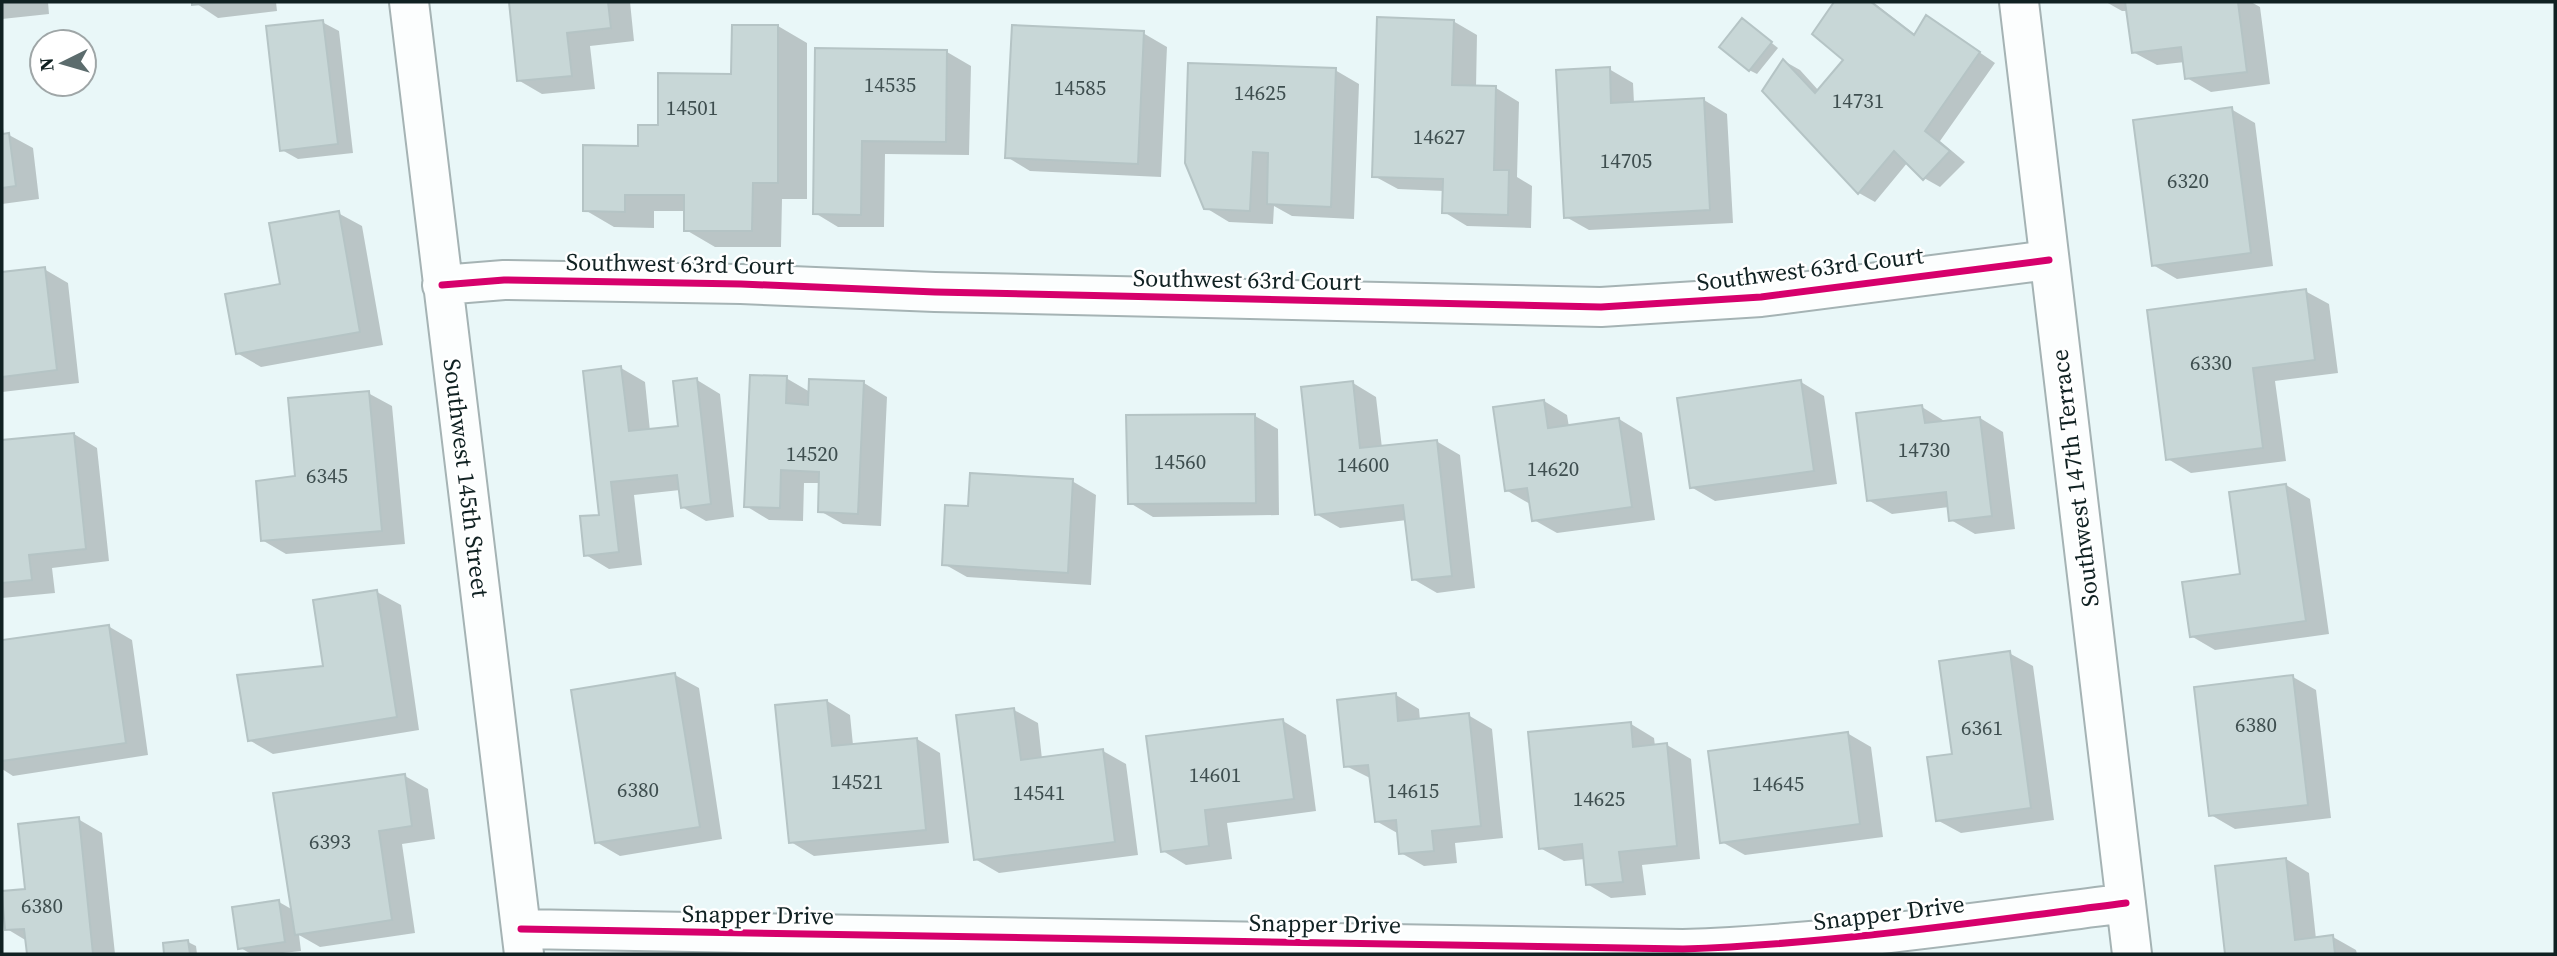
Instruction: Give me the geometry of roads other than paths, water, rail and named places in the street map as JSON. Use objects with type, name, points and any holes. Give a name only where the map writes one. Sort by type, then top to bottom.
[{"type":"street","name":"Southwest 145th Street","points":[[409,2],[523,942]]},
{"type":"street","name":"Southwest 147th Terrace","points":[[2019,2],[2132,954]]},
{"type":"street","name":"Southwest 63rd Court","points":[[442,285],[504,280],[727,283],[935,292],[1601,307],[1761,297],[2049,260]]},
{"type":"street","name":"Snapper Drive","points":[[523,942],[1683,949],[1854,937],[2126,903]]}]
